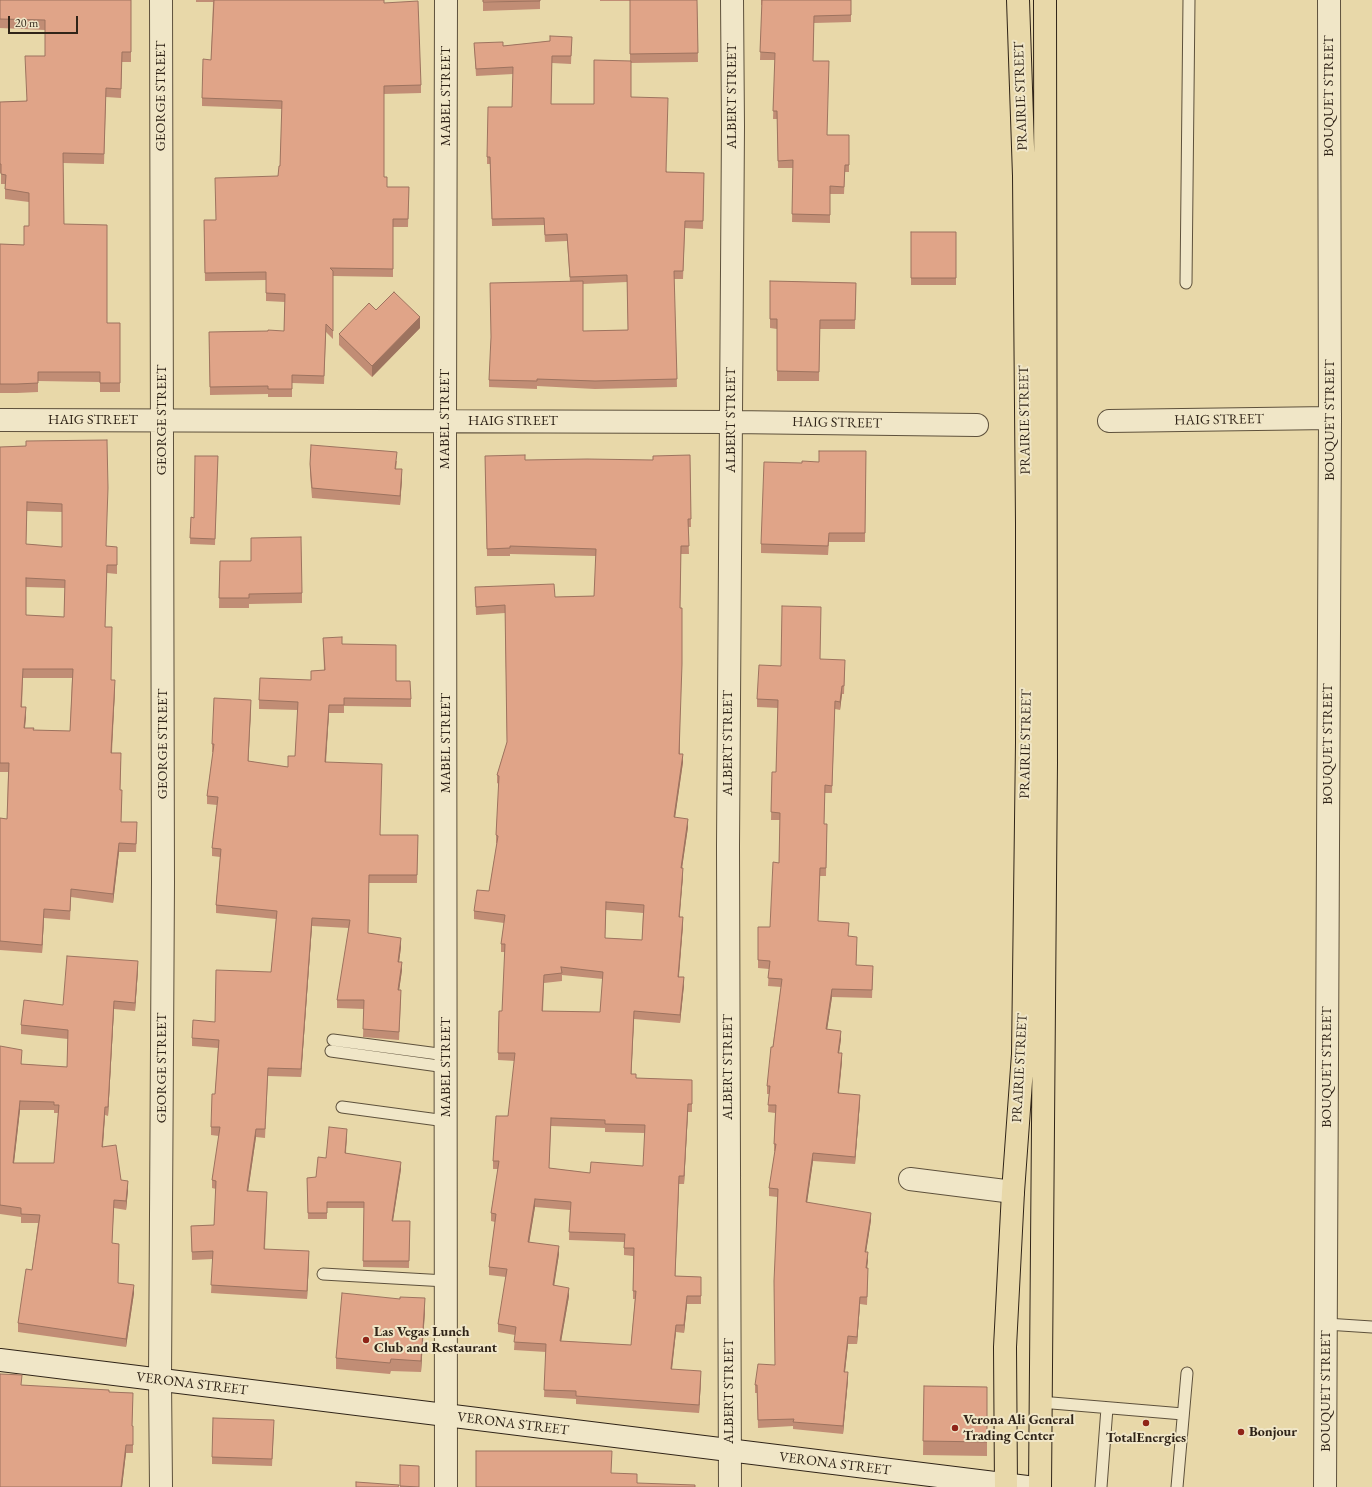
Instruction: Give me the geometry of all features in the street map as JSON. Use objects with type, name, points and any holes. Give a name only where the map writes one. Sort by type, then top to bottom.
[{"type":"main road","name":"PRAIRIE STREET","points":[[1012,1486],[1006,1347],[1013,1192],[1022,1054],[1027,743],[1024,176],[1018,0]]},
{"type":"main road","name":"PRAIRIE STREET","points":[[1040,1487],[1045,1014],[1046,0]]},
{"type":"street","name":"GEORGE STREET","points":[[161,0],[164,881],[160,1380],[161,1487]]},
{"type":"street","name":"MABEL STREET","points":[[446,0],[446,1487]]},
{"type":"street","name":"ALBERT STREET","points":[[730,1487],[728,846],[733,126],[732,0]]},
{"type":"street","name":"BOUQUET STREET","points":[[1325,1487],[1330,418],[1329,0]]},
{"type":"street","name":"HAIG STREET","points":[[1109,421],[1330,418]]},
{"type":"street","name":"HAIG STREET","points":[[0,420],[731,422],[977,425]]},
{"type":"street","points":[[910,1179],[1013,1192]]},
{"type":"street","name":"VERONA STREET","points":[[0,1360],[1012,1486]]},
{"type":"lane","points":[[1186,283],[1188,0]]},
{"type":"lane","points":[[332,1045],[446,1061]]},
{"type":"lane","points":[[342,1107],[446,1121]]},
{"type":"lane","points":[[323,1274],[446,1281]]},
{"type":"lane","points":[[1326,1324],[1372,1327]]},
{"type":"lane","points":[[1177,1487],[1187,1373]]},
{"type":"lane","points":[[1040,1402],[1183,1414]]},
{"type":"lane","points":[[1101,1487],[1107,1408]]},
{"type":"building","points":[[0,0],[131,0],[131,52],[122,52],[121,89],[106,88],[104,154],[63,153],[64,224],[107,225],[107,323],[120,323],[120,383],[100,383],[100,372],[38,372],[38,383],[0,384],[0,244],[24,245],[24,226],[29,226],[29,193],[5,189],[6,175],[1,174],[0,164],[0,102],[27,101],[25,56],[45,56],[45,20],[0,19]]},
{"type":"building","points":[[214,0],[384,0],[384,3],[418,1],[421,85],[384,86],[384,177],[387,177],[387,187],[409,187],[408,219],[393,219],[393,269],[330,268],[333,271],[333,331],[326,324],[324,376],[292,375],[292,389],[268,389],[268,386],[210,387],[209,332],[268,330],[284,331],[285,294],[266,293],[266,272],[205,273],[204,220],[216,220],[215,178],[278,176],[280,166],[282,101],[202,98],[203,59],[211,60]]},
{"type":"building","points":[[483,0],[540,0],[540,1],[483,2]]},
{"type":"building","points":[[630,0],[697,0],[698,53],[630,54]]},
{"type":"building","points":[[762,0],[851,0],[851,15],[814,16],[813,61],[829,61],[827,135],[849,135],[849,165],[845,165],[844,187],[830,186],[830,215],[792,214],[793,160],[778,161],[777,111],[773,111],[775,53],[760,52]]},
{"type":"building","points":[[550,36],[572,37],[571,56],[552,56],[551,104],[594,104],[594,60],[631,61],[631,97],[668,98],[666,172],[704,173],[703,221],[685,221],[683,271],[674,271],[677,379],[595,381],[537,379],[537,381],[489,380],[491,337],[490,283],[583,281],[583,331],[628,330],[627,275],[570,277],[567,234],[545,235],[544,218],[492,219],[490,157],[487,157],[488,107],[512,107],[513,67],[476,69],[474,43],[503,42],[503,46],[550,41]]},
{"type":"building","points":[[911,232],[956,232],[956,278],[911,278]]},
{"type":"building","points":[[770,281],[856,283],[855,320],[820,320],[819,372],[777,371],[777,319],[770,319]]},
{"type":"building","points":[[394,292],[420,317],[372,366],[339,334],[369,303],[376,310]]},
{"type":"building","points":[[107,440],[108,488],[106,546],[117,547],[117,565],[107,565],[105,627],[112,627],[111,680],[115,680],[111,753],[121,753],[121,822],[137,822],[136,844],[119,843],[113,894],[71,889],[70,911],[44,909],[42,945],[0,941],[0,818],[7,819],[9,763],[0,763],[0,447],[26,446],[26,441]],"holes":[[[27,502],[62,504],[62,547],[26,544]],[[26,578],[65,580],[64,617],[26,615]],[[23,669],[73,669],[70,731],[33,730],[34,728],[24,728],[26,707],[21,707]]]},
{"type":"building","points":[[311,445],[397,452],[395,469],[402,469],[400,496],[312,488],[310,464]]},
{"type":"building","points":[[819,451],[866,451],[865,533],[829,533],[828,546],[761,544],[764,462],[819,462]]},
{"type":"building","points":[[525,455],[525,460],[653,460],[653,456],[690,455],[691,519],[688,519],[689,546],[681,546],[680,608],[682,608],[682,664],[679,754],[683,754],[674,817],[688,819],[681,868],[683,868],[679,917],[683,917],[678,977],[684,977],[680,1015],[634,1011],[631,1074],[636,1074],[636,1078],[692,1080],[692,1104],[688,1104],[684,1176],[679,1176],[675,1276],[701,1277],[701,1296],[687,1296],[684,1325],[676,1325],[671,1369],[701,1371],[699,1405],[576,1396],[576,1391],[544,1390],[546,1344],[514,1342],[516,1327],[498,1324],[507,1269],[489,1267],[496,1214],[491,1213],[499,1161],[493,1161],[496,1116],[508,1116],[515,1053],[498,1053],[499,1011],[502,1011],[505,944],[501,944],[505,915],[474,911],[477,890],[489,891],[498,836],[496,835],[499,776],[497,775],[507,742],[505,605],[476,607],[475,587],[554,584],[555,597],[594,596],[596,549],[510,546],[510,548],[487,549],[485,456]],"holes":[[[606,902],[644,905],[642,940],[605,938]],[[561,967],[603,972],[600,1012],[542,1011],[544,975],[562,973]],[[551,1118],[605,1120],[605,1124],[645,1125],[643,1166],[591,1162],[590,1173],[549,1168]],[[535,1199],[571,1202],[569,1232],[625,1234],[624,1248],[634,1248],[633,1291],[636,1291],[631,1345],[560,1341],[569,1288],[553,1285],[559,1246],[528,1242]]]},
{"type":"building","points":[[195,456],[218,456],[215,539],[190,538],[191,517],[194,518]]},
{"type":"building","points":[[301,537],[302,593],[249,594],[249,598],[219,598],[220,561],[251,561],[251,538]]},
{"type":"building","points":[[782,606],[821,607],[820,659],[845,660],[844,686],[842,686],[840,702],[835,701],[832,786],[825,785],[824,824],[827,824],[826,868],[820,868],[818,921],[849,923],[848,936],[857,937],[856,965],[873,966],[872,990],[832,989],[826,1029],[841,1031],[838,1053],[842,1053],[838,1093],[860,1095],[855,1157],[813,1153],[806,1202],[871,1213],[865,1252],[868,1252],[866,1268],[868,1268],[867,1297],[860,1297],[857,1337],[848,1336],[844,1372],[848,1372],[843,1426],[793,1422],[794,1419],[758,1420],[757,1385],[755,1385],[758,1364],[775,1365],[774,1281],[778,1189],[769,1188],[776,1144],[774,1144],[776,1105],[768,1105],[770,1086],[767,1086],[771,1047],[773,1047],[782,979],[768,978],[770,961],[758,960],[758,927],[770,927],[773,862],[779,863],[780,813],[771,812],[772,772],[776,772],[778,700],[757,699],[759,665],[781,666]]},
{"type":"building","points":[[342,637],[342,644],[396,645],[396,681],[410,681],[411,699],[344,698],[344,705],[329,705],[325,762],[382,764],[380,835],[418,835],[417,875],[369,875],[368,933],[401,938],[398,962],[402,962],[398,990],[401,990],[399,1032],[363,1029],[364,1000],[337,1000],[350,920],[312,918],[301,1069],[268,1068],[265,1129],[256,1129],[247,1191],[267,1192],[264,1249],[309,1251],[307,1291],[211,1285],[213,1251],[192,1252],[191,1226],[214,1225],[216,1181],[212,1180],[220,1127],[211,1127],[212,1094],[215,1094],[219,1040],[192,1038],[193,1020],[215,1022],[216,970],[271,972],[277,911],[216,905],[221,849],[212,848],[218,797],[207,796],[214,744],[212,744],[214,698],[251,700],[248,761],[288,767],[288,756],[295,756],[298,702],[259,700],[260,678],[311,680],[311,671],[325,670],[323,638]]},
{"type":"building","points":[[67,956],[138,961],[135,1003],[114,1001],[108,1107],[105,1107],[102,1147],[116,1145],[121,1180],[128,1181],[126,1201],[114,1200],[112,1243],[119,1244],[118,1283],[134,1285],[126,1339],[18,1323],[26,1269],[32,1270],[40,1215],[21,1214],[21,1208],[0,1205],[0,1046],[22,1050],[21,1064],[67,1067],[68,1030],[21,1025],[24,1000],[63,1005]],"holes":[[[20,1101],[54,1102],[54,1105],[59,1105],[54,1163],[13,1163]]]},
{"type":"building","points":[[329,1127],[347,1129],[345,1153],[401,1162],[392,1221],[410,1221],[409,1261],[363,1261],[364,1202],[327,1202],[327,1213],[308,1213],[307,1178],[316,1177],[318,1157],[326,1158]]},
{"type":"building","points":[[342,1293],[400,1299],[400,1297],[425,1298],[421,1361],[391,1359],[390,1363],[336,1358]]},
{"type":"building","points":[[0,1374],[22,1375],[21,1385],[109,1390],[109,1392],[133,1393],[133,1445],[126,1445],[121,1487],[0,1487]]},
{"type":"building","name":"Verona Ali General Trading Center","points":[[924,1386],[987,1387],[987,1442],[923,1441]]},
{"type":"building","points":[[213,1418],[274,1420],[272,1459],[212,1457]]},
{"type":"building","points":[[476,1451],[612,1451],[611,1473],[637,1474],[637,1483],[695,1485],[695,1487],[476,1487]]},
{"type":"building","points":[[400,1465],[419,1466],[419,1487],[400,1486]]},
{"type":"building","points":[[356,1482],[399,1485],[398,1487],[356,1487]]},
{"type":"place","name":"Las Vegas Lunch Club and Restaurant","points":[[366,1340]]},
{"type":"place","name":"TotalEnergies","points":[[1146,1423]]},
{"type":"place","name":"Verona Ali General Trading Center","points":[[955,1428]]},
{"type":"place","name":"Bonjour","points":[[1241,1432]]}]
